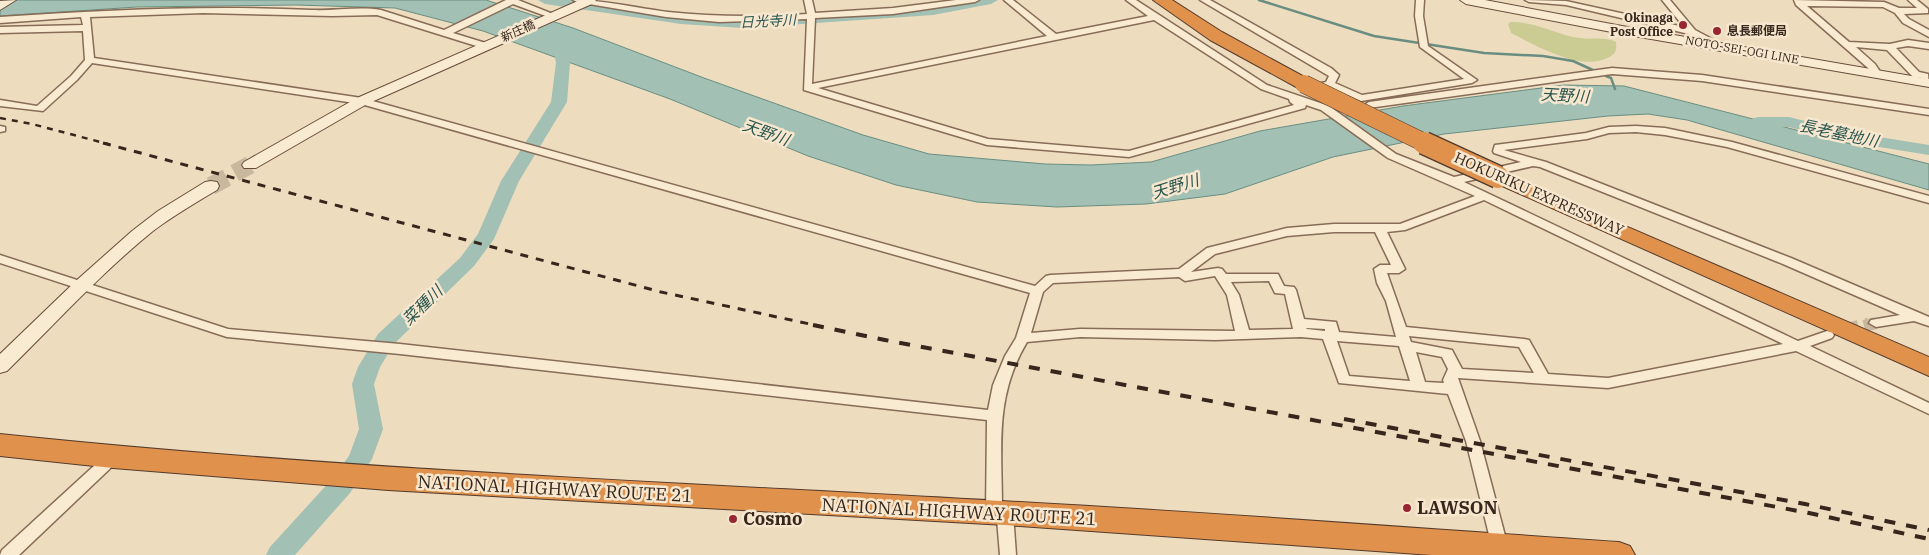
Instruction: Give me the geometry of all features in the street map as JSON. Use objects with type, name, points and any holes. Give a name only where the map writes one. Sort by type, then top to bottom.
[{"type":"highway","name":"HOKURIKU EXPRESSWAY","points":[[1161,0],[1224,40],[1317,84]]},
{"type":"highway","name":"HOKURIKU EXPRESSWAY","points":[[1175,0],[1383,124],[1929,355]]},
{"type":"highway","name":"HOKURIKU EXPRESSWAY","points":[[1504,174],[1929,367]]},
{"type":"highway","name":"NATIONAL HIGHWAY ROUTE 21","points":[[0,445],[311,474],[999,514],[1619,555]]},
{"type":"street","points":[[0,6],[10,0]]},
{"type":"street","points":[[807,88],[811,20],[811,7],[808,0]]},
{"type":"street","points":[[512,1],[554,16],[584,1],[666,14],[719,19],[811,20],[975,0]]},
{"type":"street","points":[[1008,0],[1055,38]]},
{"type":"street","points":[[1130,0],[1264,87],[1325,108],[1392,156],[1453,181],[1929,409]]},
{"type":"street","points":[[1204,0],[1334,75],[1317,84],[1279,92]]},
{"type":"street","points":[[1317,84],[1361,98],[1472,80],[1424,47],[1419,16],[1420,0]]},
{"type":"street","name":"NOTO-SEI-OGI LINE","points":[[1466,0],[1659,30],[1723,47],[1929,83]]},
{"type":"street","points":[[1528,0],[1566,3],[1659,30],[1692,32],[1720,43],[1723,47]]},
{"type":"street","points":[[1666,0],[1692,32]]},
{"type":"street","points":[[1796,1],[1884,6],[1898,11],[1926,11],[1912,0]]},
{"type":"street","name":"新庄橋","points":[[445,33],[512,1]]},
{"type":"street","points":[[1796,1],[1872,66],[1876,73]]},
{"type":"street","points":[[0,20],[210,9],[324,13],[361,11],[378,12],[445,33],[489,44]]},
{"type":"street","points":[[1898,11],[1906,21],[1929,34]]},
{"type":"street","points":[[0,103],[39,109],[74,78],[90,60],[85,15]]},
{"type":"street","name":"新庄橋","points":[[250,165],[362,101],[554,16]]},
{"type":"street","points":[[807,88],[1154,17]]},
{"type":"street","points":[[0,30],[86,28]]},
{"type":"street","points":[[1845,44],[1890,47],[1908,44],[1929,46]]},
{"type":"street","points":[[1890,47],[1916,74],[1925,76],[1929,83]]},
{"type":"street","points":[[90,60],[362,101],[1037,291]]},
{"type":"street","points":[[1612,71],[1606,68],[1616,66],[1720,75],[1722,72]]},
{"type":"street","points":[[1332,113],[1376,104],[1612,71],[1702,78],[1929,112]]},
{"type":"street","points":[[807,88],[987,142],[1129,154],[1302,106],[1279,92]]},
{"type":"street","points":[[1929,200],[1710,139],[1641,129],[1599,131],[1587,136],[1499,147],[1498,151],[1542,164],[1778,257],[1922,315],[1929,322]]},
{"type":"street","points":[[1453,181],[1534,163]]},
{"type":"street","points":[[0,366],[82,286],[139,234],[174,208],[211,186]]},
{"type":"street","points":[[1008,555],[999,514],[994,416],[1000,385],[1012,356],[1023,338],[1037,291],[1050,279],[1182,273],[1211,251],[1287,232],[1334,228],[1401,228],[1483,197]]},
{"type":"street","points":[[1379,228],[1399,269],[1380,269],[1383,283],[1392,301],[1418,386]]},
{"type":"street","points":[[0,259],[227,333],[400,349],[994,416]]},
{"type":"street","points":[[1182,273],[1185,277],[1218,272],[1232,294],[1243,335]]},
{"type":"street","points":[[1223,278],[1274,277],[1279,290],[1290,290],[1300,328]]},
{"type":"street","points":[[1876,323],[1922,315]]},
{"type":"street","points":[[1023,338],[1080,333],[1243,335],[1300,328],[1331,336],[1524,343],[1544,379]]},
{"type":"street","points":[[1452,373],[1608,384],[1798,346],[1827,335]]},
{"type":"street","points":[[1331,336],[1344,380],[1453,389]]},
{"type":"street","points":[[1404,340],[1448,353],[1455,368],[1450,380],[1473,441],[1500,547]]},
{"type":"street","points":[[8,555],[113,457]]},
{"type":"green space","points":[[1510,22],[1537,26],[1580,38],[1612,40],[1616,42],[1616,51],[1608,58],[1594,62],[1570,59],[1557,55],[1511,33],[1508,24]]},
{"type":"water","name":"天野川","points":[[0,0],[486,0],[573,28],[704,78],[863,135],[929,154],[1045,164],[1091,165],[1151,162],[1260,131],[1403,106],[1564,85],[1624,86],[1929,164],[1929,190],[1687,120],[1648,114],[1608,116],[1444,134],[1333,157],[1225,194],[1146,204],[1057,207],[977,202],[896,185],[808,156],[670,99],[483,31],[395,8],[296,5],[137,7],[0,16]]},
{"type":"waterway","name":"日光寺川","points":[[545,0],[681,20],[743,24],[933,11],[991,0]]},
{"type":"waterway","points":[[1259,0],[1374,36],[1484,53],[1543,56],[1573,61],[1595,71]]},
{"type":"waterway","name":"菜種川","points":[[279,555],[341,486],[360,459],[371,429],[363,384],[369,367],[386,339],[467,262],[487,235],[510,181],[559,102],[563,63],[560,46]]},
{"type":"waterway","points":[[1606,76],[1611,78],[1615,89]]},
{"type":"waterway","name":"長老墓地川","points":[[1751,128],[1758,122],[1789,122],[1848,137],[1929,150]]},
{"type":"tunnel","points":[[211,186],[250,165]]},
{"type":"tunnel","points":[[1864,326],[1876,323]]},
{"type":"tunnel","points":[[1844,331],[1869,325]]},
{"type":"railway","points":[[0,118],[32,124],[108,144]]},
{"type":"railway","points":[[103,143],[661,292],[819,326]]},
{"type":"railway","points":[[813,325],[1809,513],[1929,539]]},
{"type":"railway","points":[[1344,419],[1805,504],[1929,530]]},
{"type":"place","name":"Okinaga Post Office","points":[[1683,25]]},
{"type":"place","name":"息長郵便局","points":[[1717,31]]},
{"type":"place","name":"LAWSON","points":[[1407,508]]},
{"type":"place","name":"Cosmo","points":[[733,519]]}]
